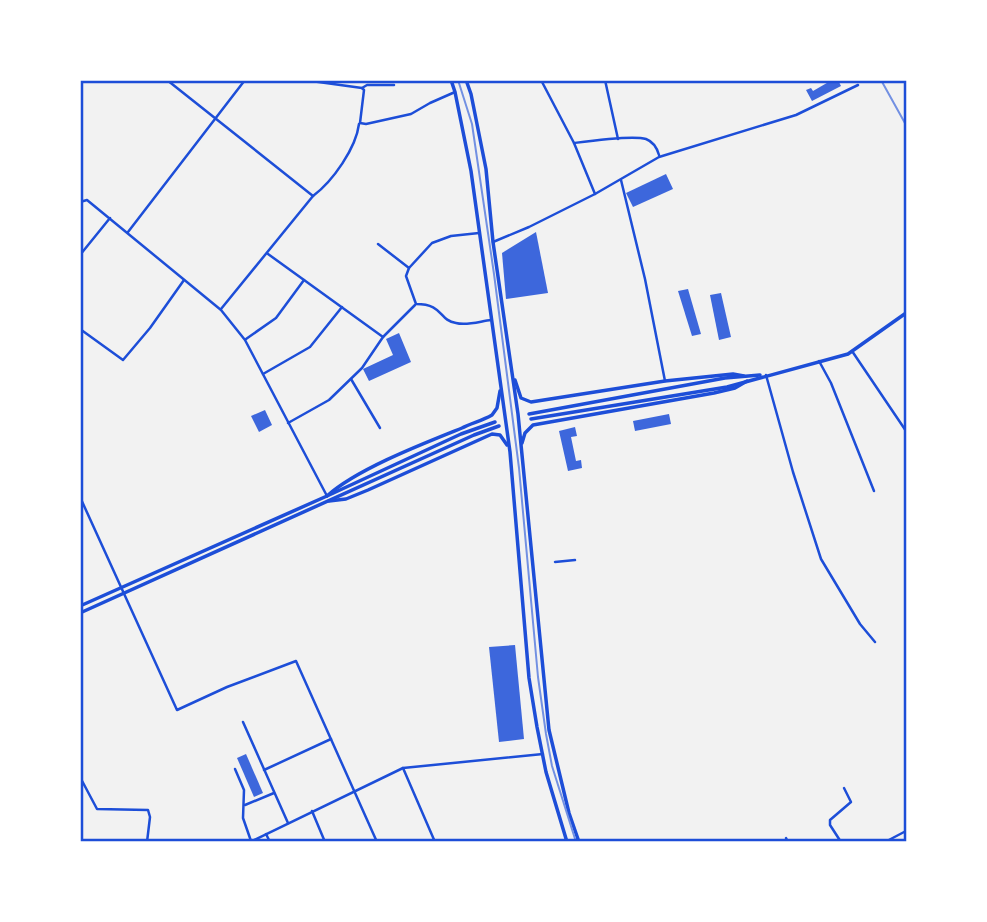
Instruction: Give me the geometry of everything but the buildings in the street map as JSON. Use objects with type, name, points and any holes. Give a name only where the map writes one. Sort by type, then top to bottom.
[{"type":"main road","points":[[451,80],[471,171],[510,452],[530,678],[542,754],[567,842]]},
{"type":"main road","points":[[466,80],[486,169],[493,242],[512,371],[549,730],[569,813],[579,842]]},
{"type":"main road","points":[[746,379],[727,387],[530,416],[664,388],[746,379],[819,361],[852,351],[906,313]]},
{"type":"main road","points":[[495,347],[508,346]]},
{"type":"main road","points":[[512,371],[521,398],[527,402],[665,381],[733,374],[746,379]]},
{"type":"main road","points":[[521,452],[524,433],[533,425],[714,393],[735,388],[746,379]]},
{"type":"main road","points":[[328,499],[339,485],[363,472],[492,415],[497,408],[501,385]]},
{"type":"main road","points":[[80,613],[328,499],[461,434],[495,422]]},
{"type":"main road","points":[[80,606],[499,426]]},
{"type":"main road","points":[[328,499],[346,499],[368,491],[492,434],[503,437],[510,452]]},
{"type":"main road","points":[[516,538],[529,537]]},
{"type":"street","points":[[167,80],[313,196]]},
{"type":"street","points":[[128,232],[245,80]]},
{"type":"street","points":[[304,80],[362,88],[366,85],[394,85]]},
{"type":"street","points":[[541,80],[574,143],[595,194]]},
{"type":"street","points":[[605,80],[618,139]]},
{"type":"street","points":[[493,242],[595,194],[660,157],[796,115],[858,85]]},
{"type":"street","points":[[220,310],[313,196],[326,186],[337,171],[358,134],[364,90],[362,88]]},
{"type":"street","points":[[359,123],[366,124],[411,114],[455,92]]},
{"type":"street","points":[[574,143],[644,138],[654,143],[660,157]]},
{"type":"street","points":[[621,180],[646,279],[665,381]]},
{"type":"street","points":[[80,202],[87,200],[220,310],[245,340],[328,499]]},
{"type":"street","points":[[80,255],[110,218]]},
{"type":"street","points":[[416,304],[406,276],[409,268],[432,243],[451,236],[479,233]]},
{"type":"street","points":[[378,244],[409,268]]},
{"type":"street","points":[[267,253],[383,337]]},
{"type":"street","points":[[80,329],[123,360],[150,328],[184,279]]},
{"type":"street","points":[[245,340],[276,318],[304,280]]},
{"type":"street","points":[[288,423],[329,400],[362,368],[383,337],[407,310],[416,304],[435,306],[450,321],[458,324],[491,320]]},
{"type":"street","points":[[263,374],[310,347],[342,307]]},
{"type":"street","points":[[852,351],[906,431]]},
{"type":"street","points":[[819,361],[831,383],[874,491]]},
{"type":"street","points":[[766,375],[822,562],[860,624],[875,642]]},
{"type":"street","points":[[351,379],[380,428]]},
{"type":"street","points":[[80,497],[177,710],[227,687],[296,661],[377,842]]},
{"type":"street","points":[[555,562],[575,560]]},
{"type":"street","points":[[243,722],[288,823]]},
{"type":"street","points":[[264,770],[332,739]]},
{"type":"street","points":[[235,769],[244,790],[243,818],[250,841],[403,768],[488,762],[542,754]]},
{"type":"street","points":[[403,768],[435,842]]},
{"type":"street","points":[[80,777],[97,809],[148,810],[150,817],[147,842]]},
{"type":"street","points":[[841,842],[830,825],[830,820],[851,802],[844,788]]},
{"type":"street","points":[[245,806],[275,793]]},
{"type":"street","points":[[312,811],[324,842]]},
{"type":"street","points":[[885,842],[906,831]]},
{"type":"street","points":[[267,834],[270,842]]},
{"type":"tram line","points":[[458,80],[472,124],[494,274],[519,468],[538,677],[546,734],[552,766],[576,842]]},
{"type":"railway","points":[[881,80],[906,125]]}]
